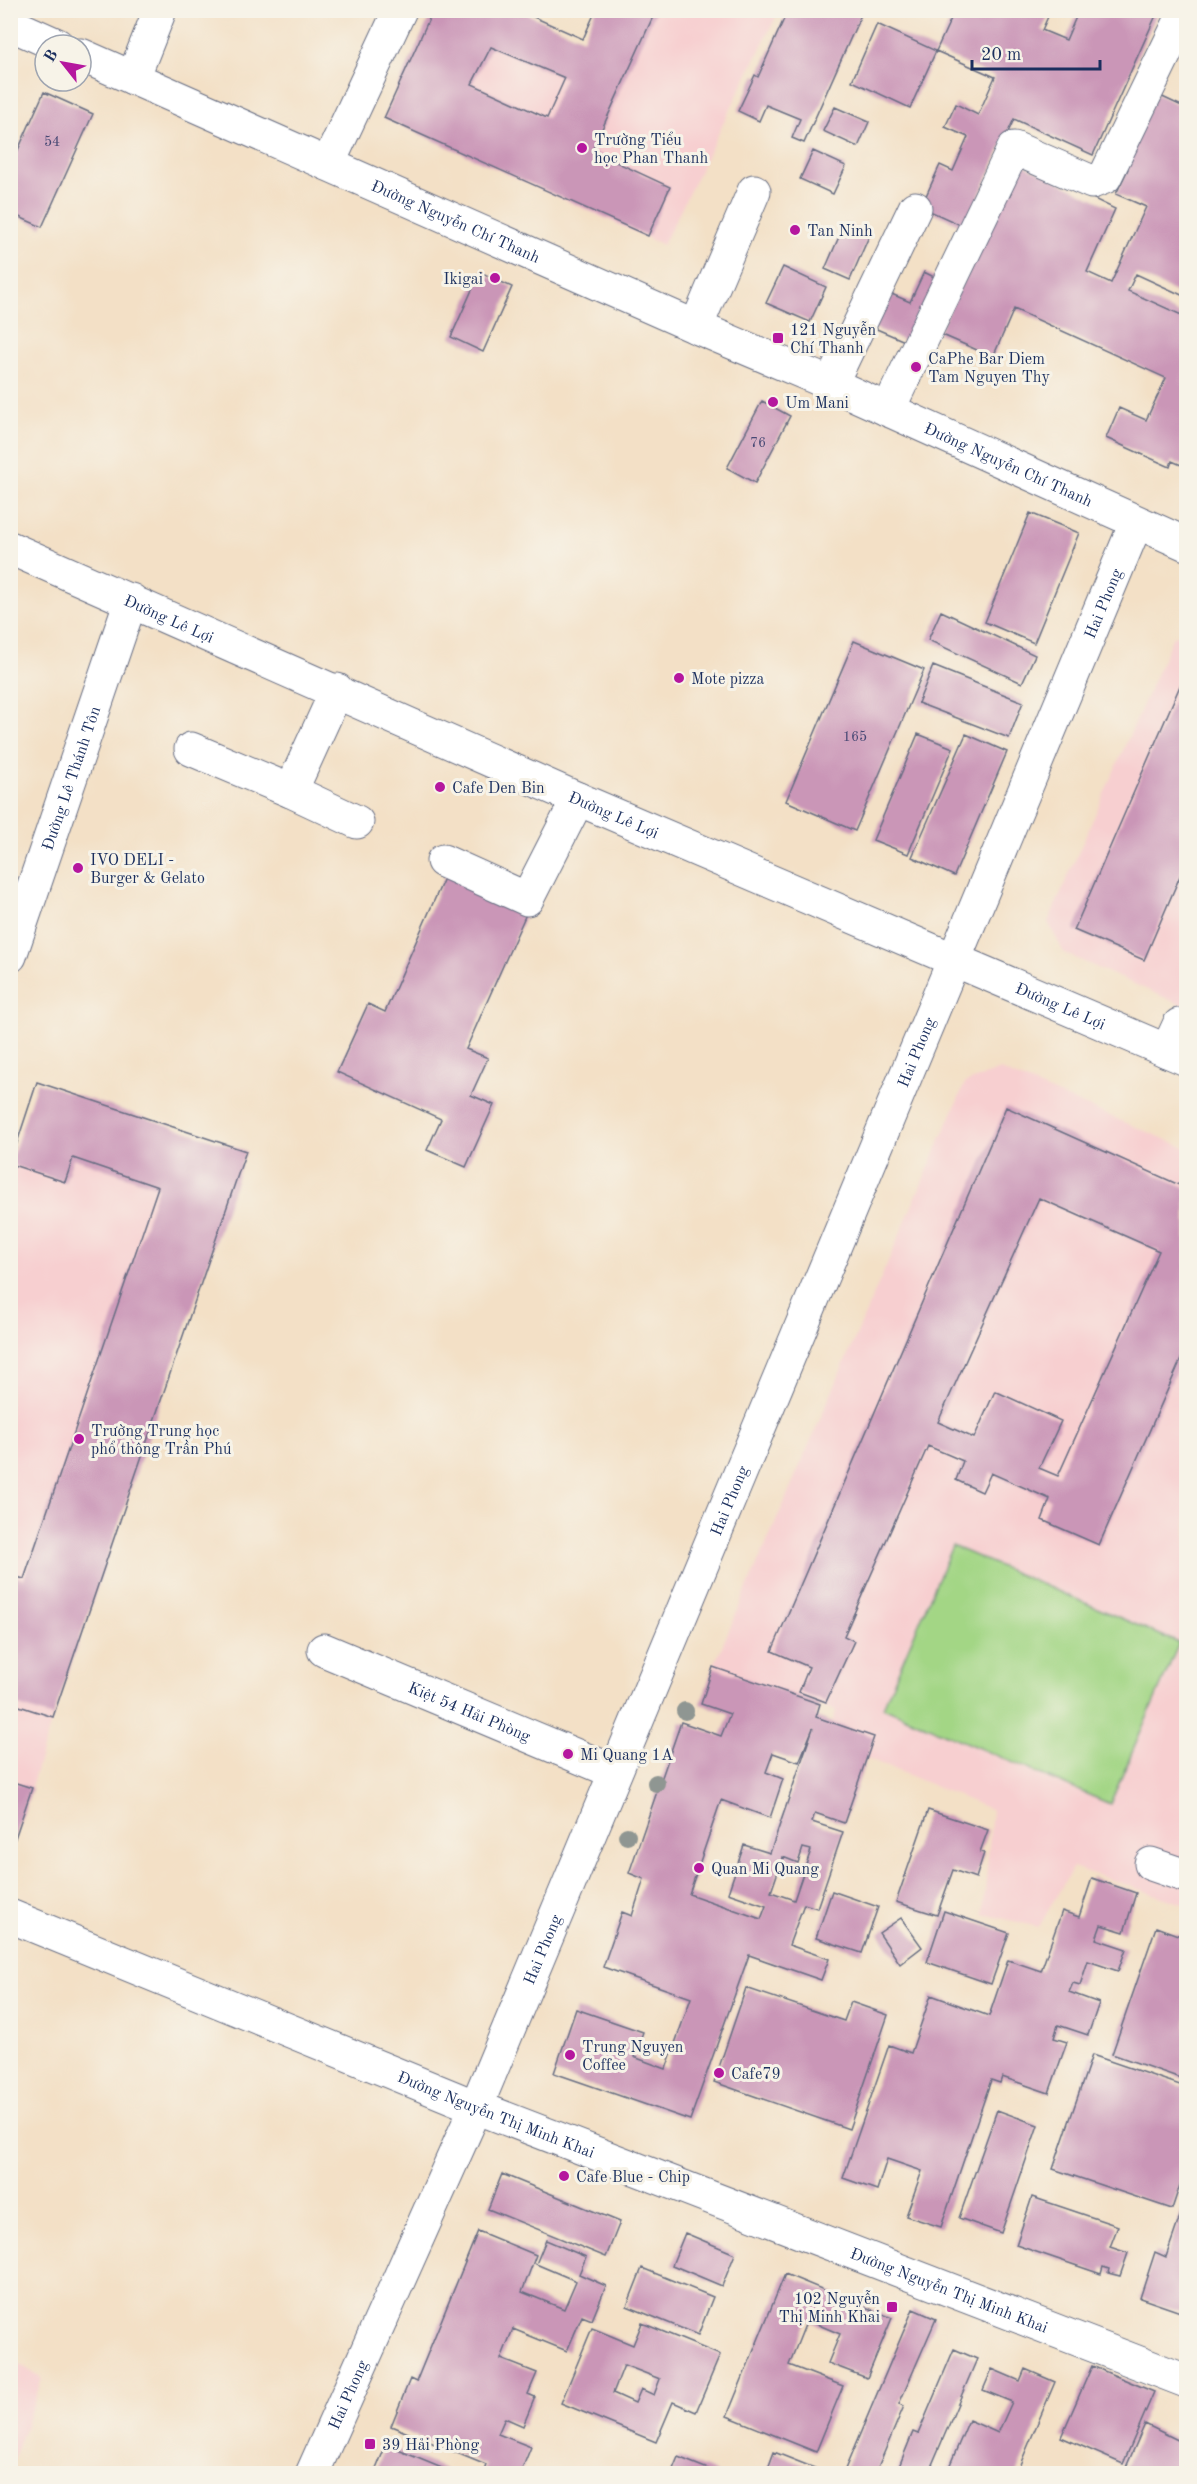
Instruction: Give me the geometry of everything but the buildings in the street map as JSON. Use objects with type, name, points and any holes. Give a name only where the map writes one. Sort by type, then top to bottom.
[{"type":"street","points":[[133,78],[160,10]]},
{"type":"street","points":[[328,164],[400,10]]},
{"type":"street","points":[[888,410],[1014,148],[1092,182],[1105,177],[1186,10]]},
{"type":"street","points":[[10,24],[33,34]]},
{"type":"street","name":"Đường Nguyễn Chí Thanh","points":[[93,60],[696,327],[831,384],[1186,544]]},
{"type":"street","points":[[696,327],[754,191]]},
{"type":"street","points":[[831,384],[915,208]]},
{"type":"street","name":"Hai Phong","points":[[312,2474],[476,2107],[1136,523]]},
{"type":"street","name":"Đường Lê Lợi","points":[[10,548],[337,690],[578,799],[953,958],[1178,1045]]},
{"type":"street","name":"Đường Lê Thánh Tôn","points":[[10,956],[131,600]]},
{"type":"street","points":[[291,791],[337,690]]},
{"type":"street","points":[[191,749],[291,791],[357,822]]},
{"type":"street","points":[[443,861],[527,899],[578,799]]},
{"type":"street","name":"Kiệt 54 Hải Phòng","points":[[324,1650],[615,1772]]},
{"type":"street","points":[[1151,1864],[1186,1876]]},
{"type":"street","name":"Đường Nguyễn Thị Minh Khai","points":[[10,1916],[476,2107],[1186,2381]]},
{"type":"shaded area","name":"Trường Tiểu học Phan Thanh","points":[[433,11],[518,11],[582,39],[596,11],[779,11],[663,245],[384,118]]},
{"type":"shaded area","points":[[1186,633],[1186,1007],[1064,953],[1048,922],[1173,636]]},
{"type":"shaded area","points":[[1000,1070],[1186,1148],[1186,1905],[1073,1867],[1039,1927],[983,1914],[992,1810],[826,1741],[836,1711],[713,1667],[965,1083]]},
{"type":"shaded area","name":"Trường Trung học phổ thông Trần Phú","points":[[37,1082],[246,1151],[53,1717],[11,1851],[10,1161]]},
{"type":"shaded area","points":[[11,2358],[42,2379],[11,2468]]},
{"type":"green space","points":[[952,1546],[1179,1643],[1110,1804],[883,1707]]},
{"type":"place","name":"Trường Tiểu học Phan Thanh","points":[[582,148]]},
{"type":"place","name":"Tan Ninh","points":[[795,230]]},
{"type":"place","name":"Ikigai","points":[[495,278]]},
{"type":"place","name":"121 Nguyễn Chí Thanh","points":[[778,338]]},
{"type":"place","name":"CaPhe Bar Diem Tam Nguyen Thy","points":[[916,367]]},
{"type":"place","name":"Um Mani","points":[[773,402]]},
{"type":"place","name":"Mote pizza","points":[[679,678]]},
{"type":"place","name":"Cafe Den Bin","points":[[440,787]]},
{"type":"place","name":"IVO DELI - Burger & Gelato","points":[[78,868]]},
{"type":"place","name":"Trường Trung học phổ thông Trần Phú","points":[[79,1439]]},
{"type":"place","name":"Mi Quang 1A","points":[[568,1754]]},
{"type":"place","name":"Quan Mi Quang","points":[[699,1868]]},
{"type":"place","name":"Trung Nguyen Coffee","points":[[570,2055]]},
{"type":"place","name":"Cafe79","points":[[719,2073]]},
{"type":"place","name":"Cafe Blue - Chip","points":[[564,2176]]},
{"type":"place","name":"102 Nguyễn Thị Minh Khai","points":[[892,2307]]},
{"type":"place","name":"39 Hải Phòng","points":[[370,2444]]}]
